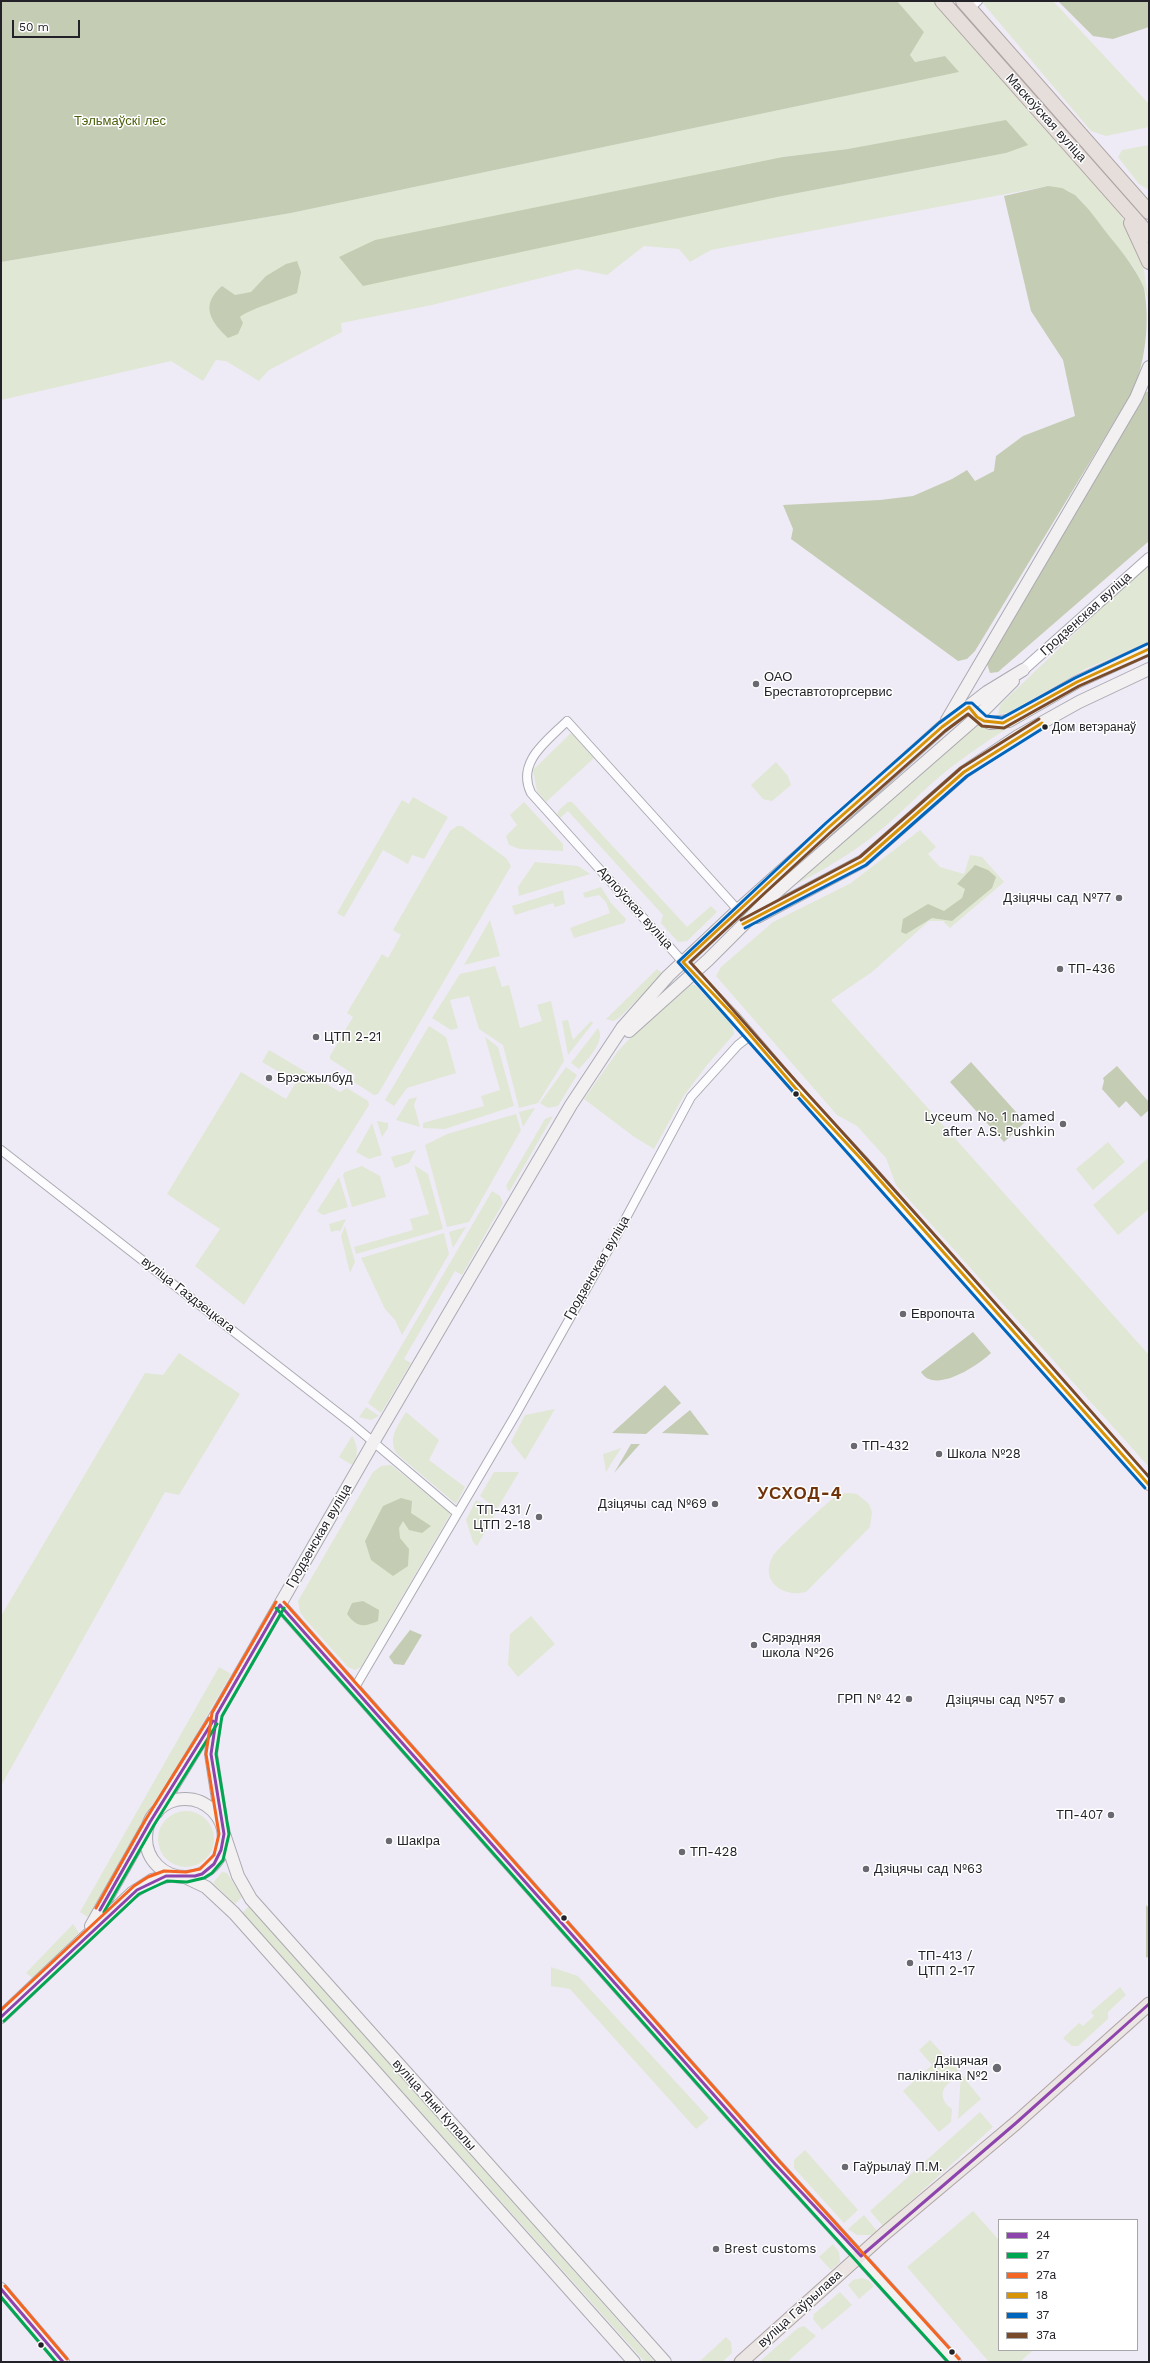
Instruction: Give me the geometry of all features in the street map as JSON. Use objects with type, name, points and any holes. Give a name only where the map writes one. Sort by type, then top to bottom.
[{"type":"highway","name":"Маскоўская вуліца","points":[[942,1],[1149,236]]},
{"type":"highway","name":"Маскоўская вуліца","points":[[970,3],[1149,212]]},
{"type":"highway","points":[[958,19],[970,3]]},
{"type":"highway","points":[[1113,194],[1139,237],[1149,262]]},
{"type":"main road","points":[[942,727],[1136,398],[1149,367]]},
{"type":"main road","points":[[968,707],[977,717],[990,723],[1008,721],[1077,682],[1149,649]]},
{"type":"main road","name":"Гродзенская вуліца","points":[[745,923],[863,861],[964,772],[1018,736],[1079,702],[1149,669]]},
{"type":"main road","name":"Гродзенская вуліца","points":[[157,1812],[217,1714],[374,1441],[571,1106],[622,1028],[683,962],[738,910],[942,727],[988,692],[1023,670]]},
{"type":"main road","name":"Гродзенская вуліца","points":[[604,1055],[653,1007],[694,972],[771,897],[977,717],[1023,670]]},
{"type":"main road","points":[[280,1605],[760,2146],[955,2362]]},
{"type":"main road","name":"Гродзенская вуліца","points":[[217,1714],[211,1754],[221,1822]]},
{"type":"main road","points":[[79,1943],[93,1922],[150,1822],[157,1812],[175,1800],[186,1799],[207,1806],[221,1822],[224,1834],[223,1847],[218,1859],[210,1869],[198,1875],[185,1877],[172,1875],[161,1869],[153,1859],[148,1848],[147,1835],[150,1822]]},
{"type":"main road","name":"вуліца Янкі Купалы","points":[[224,1834],[238,1876],[251,1899],[665,2362]]},
{"type":"main road","points":[[1,2017],[137,1889],[152,1880],[172,1875]]},
{"type":"main road","name":"вуліца Янкі Купалы","points":[[185,1877],[206,1887],[234,1913],[634,2362]]},
{"type":"main road","name":"вуліца Гаўрылава","points":[[741,2362],[860,2256],[1016,2123],[1149,2004]]},
{"type":"main road","points":[[1,2289],[62,2362]]},
{"type":"street","name":"Гродзенская вуліца","points":[[1023,670],[1149,558]]},
{"type":"street","name":"Арлоўская вуліца","points":[[738,910],[567,721],[532,758],[526,775],[528,787],[534,798],[751,1035],[798,1091],[862,1160],[1149,1485]]},
{"type":"street","name":"Гродзенская вуліца","points":[[354,1689],[516,1414],[570,1315],[620,1229],[691,1097],[738,1045],[751,1035]]},
{"type":"street","name":"вуліца Газдзецкага","points":[[1,1150],[374,1441]]},
{"type":"street","points":[[374,1441],[457,1513]]},
{"type":"green space","name":"Тэльмаўскі лес","points":[[1,1],[897,1],[924,32],[910,55],[915,62],[945,56],[959,72],[291,213],[1,262]]},
{"type":"green space","points":[[897,1],[935,1],[1117,208],[1132,235],[1143,265],[1149,303],[1144,288],[1134,268],[1080,199],[1069,191],[1048,186],[711,250],[690,262],[679,249],[644,246],[607,275],[577,269],[432,305],[341,323],[342,332],[269,370],[259,381],[226,361],[216,360],[203,381],[171,361],[1,400],[1,262],[291,213],[958,72],[945,56],[915,62],[910,55],[924,32]],"holes":[[[848,149],[1006,153],[777,197],[783,157]]]},
{"type":"green space","points":[[981,1],[1053,1],[1149,104],[1149,127],[1106,136],[1091,131]]},
{"type":"green space","points":[[1058,1],[1149,1],[1149,27],[1113,39],[1093,36]]},
{"type":"green space","points":[[1006,120],[1028,145],[1006,153],[777,197],[363,286],[339,257],[375,240],[783,157],[848,149]]},
{"type":"green space","points":[[1149,145],[1149,190],[1139,184],[1118,157],[1122,150]]},
{"type":"green space","points":[[1048,186],[1062,188],[1075,195],[1120,249],[1137,274],[1144,288],[1147,314],[1143,357],[1140,371],[1130,396],[975,651],[967,659],[958,661],[791,539],[793,529],[783,505],[880,500],[913,496],[952,479],[967,470],[975,481],[994,471],[996,456],[1023,436],[1075,416],[1063,360],[1031,311],[1004,196]]},
{"type":"green space","points":[[297,261],[301,272],[297,293],[243,314],[240,317],[243,323],[238,334],[228,338],[216,325],[210,313],[209,306],[215,293],[222,286],[235,295],[251,292],[266,276],[286,264]]},
{"type":"green space","points":[[1149,391],[1149,541],[998,672],[990,673],[987,664],[1144,393]]},
{"type":"green space","points":[[1149,562],[1149,642],[1085,669],[1008,713],[998,714],[1000,705]]},
{"type":"green space","points":[[1104,675],[1065,695],[1008,728],[972,752],[944,773],[887,825],[865,842],[827,867],[774,896],[978,723],[992,730],[1007,726],[1072,689]]},
{"type":"green space","points":[[571,733],[594,758],[546,802],[537,791],[533,770]]},
{"type":"green space","points":[[776,762],[788,776],[791,785],[772,801],[763,799],[751,785]]},
{"type":"green space","points":[[413,797],[448,817],[424,859],[412,855],[408,864],[383,850],[344,917],[337,913],[402,800],[409,804]]},
{"type":"green space","points":[[524,802],[563,844],[563,851],[520,849],[509,845],[506,836],[517,825],[510,815]]},
{"type":"green space","points":[[568,802],[572,802],[687,927],[711,906],[717,912],[687,941],[678,942],[661,923],[663,915],[568,811],[560,818],[557,814],[559,810]]},
{"type":"green space","points":[[457,826],[462,826],[506,858],[511,866],[378,1094],[374,1095],[354,1082],[355,1075],[330,1059],[330,1056],[353,1017],[347,1013],[382,954],[388,958],[401,935],[393,930],[450,831]]},
{"type":"green space","points":[[920,830],[936,847],[928,854],[940,867],[964,874],[970,855],[982,857],[1004,882],[950,928],[943,921],[929,921],[872,972],[831,1000],[1149,1355],[1149,1467],[896,1185],[886,1158],[857,1126],[837,1115],[716,976],[721,967],[773,922],[851,883]]},
{"type":"green space","points":[[535,862],[578,866],[590,874],[519,896],[518,887]]},
{"type":"green space","points":[[975,865],[988,870],[996,877],[992,888],[952,921],[932,918],[906,934],[901,932],[903,919],[928,904],[944,911],[962,898],[965,889],[957,884]]},
{"type":"green space","points":[[601,887],[611,903],[626,919],[624,923],[574,938],[570,928],[610,913],[606,902],[599,895],[585,898],[583,893]]},
{"type":"green space","points":[[563,890],[565,904],[555,907],[553,903],[515,915],[512,906]]},
{"type":"green space","points":[[490,920],[500,956],[464,965]]},
{"type":"green space","points":[[495,966],[502,987],[509,985],[520,1028],[542,1021],[537,1005],[551,1001],[564,1061],[538,1103],[519,1108],[503,1045],[479,1029],[469,996],[450,1000],[458,1028],[451,1030],[432,1018],[460,974]]},
{"type":"green space","points":[[657,969],[663,974],[619,1018],[613,1021],[606,1019]]},
{"type":"green space","points":[[686,984],[695,985],[732,1024],[734,1034],[707,1065],[683,1097],[654,1149],[633,1136],[584,1099],[618,1051],[648,1019]]},
{"type":"green space","points":[[568,1020],[573,1040],[591,1021],[593,1023],[568,1055],[562,1021]]},
{"type":"green space","points":[[429,1026],[446,1037],[456,1073],[407,1088],[394,1106],[385,1100]]},
{"type":"green space","points":[[598,1028],[600,1038],[598,1044],[595,1050],[579,1069],[571,1063]]},
{"type":"green space","points":[[485,1037],[498,1047],[514,1106],[445,1129],[423,1128],[423,1123],[484,1106],[481,1096],[500,1090]]},
{"type":"green space","points":[[269,1050],[340,1092],[347,1088],[368,1101],[369,1105],[244,1305],[195,1266],[220,1229],[167,1194],[241,1072],[286,1099],[296,1082],[262,1062]]},
{"type":"green space","points":[[971,1062],[1025,1122],[1004,1142],[950,1082]]},
{"type":"green space","points":[[1117,1066],[1149,1102],[1149,1110],[1141,1117],[1126,1101],[1119,1108],[1102,1089],[1104,1081],[1103,1078]]},
{"type":"green space","points":[[566,1067],[577,1075],[558,1106],[548,1108],[540,1103]]},
{"type":"green space","points":[[417,1097],[414,1105],[420,1127],[396,1120],[409,1099]]},
{"type":"green space","points":[[535,1108],[523,1127],[519,1112]]},
{"type":"green space","points":[[516,1114],[521,1130],[469,1222],[447,1227],[425,1145],[447,1134]]},
{"type":"green space","points":[[553,1116],[509,1192],[506,1186],[545,1119]]},
{"type":"green space","points":[[377,1121],[388,1123],[388,1128],[382,1137]]},
{"type":"green space","points":[[372,1123],[382,1155],[369,1159],[356,1152]]},
{"type":"green space","points":[[1108,1142],[1125,1162],[1093,1190],[1076,1169]]},
{"type":"green space","points":[[416,1150],[409,1163],[395,1168],[391,1157]]},
{"type":"green space","points":[[1147,1159],[1149,1161],[1149,1209],[1118,1235],[1093,1205]]},
{"type":"green space","points":[[414,1165],[428,1174],[443,1229],[356,1254],[354,1247],[413,1230],[410,1219],[429,1214]]},
{"type":"green space","points":[[362,1166],[380,1176],[386,1197],[352,1207],[343,1175],[345,1172]]},
{"type":"green space","points":[[339,1177],[348,1207],[323,1215],[317,1211]]},
{"type":"green space","points":[[492,1191],[500,1196],[503,1203],[462,1275],[455,1271],[404,1359],[411,1363],[381,1413],[368,1403]]},
{"type":"green space","points":[[346,1219],[340,1232],[339,1230],[331,1232],[329,1224]]},
{"type":"green space","points":[[345,1226],[355,1262],[350,1273],[341,1236]]},
{"type":"green space","points":[[466,1227],[453,1248],[449,1232]]},
{"type":"green space","points":[[444,1233],[449,1254],[402,1335],[395,1320],[385,1309],[361,1258]]},
{"type":"green space","points":[[973,1332],[991,1353],[985,1358],[956,1376],[946,1379],[936,1380],[927,1378],[921,1372]]},
{"type":"green space","points":[[179,1353],[240,1394],[179,1495],[165,1492],[1,1786],[1,1616],[145,1373],[163,1375]]},
{"type":"green space","points":[[665,1385],[681,1403],[646,1434],[612,1433]]},
{"type":"green space","points":[[366,1407],[379,1416],[371,1420],[359,1417]]},
{"type":"green space","points":[[555,1409],[525,1460],[511,1442],[525,1415]]},
{"type":"green space","points":[[690,1410],[709,1435],[662,1433]]},
{"type":"green space","points":[[406,1412],[439,1440],[429,1460],[465,1487],[456,1504],[396,1453],[393,1441],[395,1431]]},
{"type":"green space","points":[[352,1436],[356,1443],[357,1454],[352,1465],[339,1457]]},
{"type":"green space","points":[[631,1444],[640,1444],[614,1473]]},
{"type":"green space","points":[[621,1448],[606,1472],[603,1454]]},
{"type":"green space","points":[[391,1465],[451,1513],[361,1667],[355,1670],[348,1667],[305,1619],[300,1612],[298,1601],[373,1472],[381,1466]]},
{"type":"green space","points":[[494,1472],[519,1472],[497,1509],[480,1496]]},
{"type":"green space","points":[[849,1493],[857,1494],[869,1504],[872,1512],[870,1527],[806,1592],[797,1593],[781,1590],[771,1580],[769,1573],[769,1565],[773,1556],[830,1501],[838,1495]]},
{"type":"green space","points":[[401,1498],[412,1501],[411,1513],[431,1526],[422,1533],[409,1530],[403,1521],[399,1528],[400,1538],[409,1549],[408,1566],[393,1576],[371,1560],[365,1541],[383,1506]]},
{"type":"green space","points":[[476,1500],[497,1511],[477,1546],[473,1542],[466,1520]]},
{"type":"green space","points":[[363,1601],[379,1610],[378,1621],[361,1625],[354,1622],[347,1614],[352,1603]]},
{"type":"green space","points":[[531,1616],[555,1644],[518,1677],[508,1665],[510,1634]]},
{"type":"green space","points":[[410,1630],[422,1635],[404,1665],[394,1664],[389,1657]]},
{"type":"green space","points":[[219,1667],[231,1674],[89,1918],[80,1912]]},
{"type":"green space","points":[[186,1811],[197,1813],[206,1819],[212,1828],[214,1839],[212,1850],[206,1859],[197,1865],[186,1867],[175,1865],[166,1859],[160,1850],[158,1839],[160,1828],[166,1819],[175,1813]]},
{"type":"green space","points":[[222,1872],[227,1873],[242,1897],[235,1904],[213,1883]]},
{"type":"green space","points":[[1146,1905],[1149,1908],[1149,1956],[1146,1958]]},
{"type":"green space","points":[[249,1906],[655,2362],[645,2362],[242,1913]]},
{"type":"green space","points":[[73,1924],[79,1933],[34,1979],[26,1973]]},
{"type":"green space","points":[[551,1967],[578,1976],[709,2118],[696,2129],[570,1989],[551,1986]]},
{"type":"green space","points":[[1120,1987],[1126,1995],[1108,2012],[1108,2019],[1078,2046],[1072,2046],[1063,2038],[1079,2023],[1083,2026],[1094,2016],[1091,2012]]},
{"type":"green space","points":[[930,2040],[958,2070],[957,2079],[947,2084],[943,2092],[944,2101],[952,2109],[951,2122],[939,2132],[903,2091],[932,2065],[919,2050]]},
{"type":"green space","points":[[961,2074],[981,2099],[958,2119]]},
{"type":"green space","points":[[980,2112],[993,2127],[883,2226],[870,2211]]},
{"type":"green space","points":[[805,2150],[858,2210],[844,2223],[794,2168],[794,2160]]},
{"type":"green space","points":[[973,2211],[998,2239],[998,2351],[1032,2351],[1020,2362],[989,2362],[907,2267]]},
{"type":"green space","points":[[864,2215],[877,2231],[872,2235],[857,2235],[848,2229]]},
{"type":"green space","points":[[833,2244],[839,2252],[840,2262],[831,2270],[819,2257]]},
{"type":"green space","points":[[862,2278],[868,2280],[874,2286],[859,2299],[848,2285],[853,2280]]},
{"type":"green space","points":[[840,2292],[852,2305],[822,2330],[813,2319],[814,2314]]},
{"type":"green space","points":[[804,2326],[816,2336],[787,2362],[759,2362],[798,2328]]},
{"type":"green space","points":[[726,2337],[731,2342],[732,2353],[722,2362],[700,2361]]},
{"type":"transit line","name":"37","points":[[1145,1488],[678,962],[826,823],[939,723],[966,703],[972,703],[986,716],[1002,718],[1075,678],[1147,644]]},
{"type":"transit line","name":"18","points":[[1149,649],[1077,682],[1003,723],[984,721],[977,717],[969,707],[942,727],[829,827],[683,962],[734,1016],[798,1091],[862,1160],[1149,1485]]},
{"type":"transit line","name":"37а","points":[[1149,655],[1079,686],[1004,728],[982,726],[968,714],[945,731],[832,831],[690,962],[1149,1477]]},
{"type":"transit line","name":"37а","points":[[741,920],[860,857],[961,768],[1039,719]]},
{"type":"transit line","name":"18","points":[[743,924],[863,861],[964,772],[1042,723]]},
{"type":"transit line","name":"37","points":[[745,928],[866,865],[967,776],[1045,727]]},
{"type":"transit line","name":"27а","points":[[1,2010],[134,1886],[148,1877],[164,1871],[186,1872],[200,1869],[214,1855],[219,1834],[206,1754],[212,1713],[276,1602]]},
{"type":"transit line","name":"27а","points":[[284,1602],[779,2161],[959,2359]]},
{"type":"transit line","name":"24","points":[[280,1605],[775,2164],[861,2256]]},
{"type":"transit line","name":"24","points":[[1,2017],[137,1890],[166,1876],[195,1876],[202,1874],[214,1864],[221,1850],[224,1834],[211,1754],[217,1714],[280,1605]]},
{"type":"transit line","name":"27","points":[[276,1608],[771,2167],[948,2362]]},
{"type":"transit line","name":"27","points":[[4,2021],[139,1894],[167,1881],[187,1882],[204,1878],[212,1873],[223,1860],[229,1834],[216,1754],[222,1716],[284,1608]]},
{"type":"transit line","name":"27а","points":[[96,1908],[146,1819],[209,1718]]},
{"type":"transit line","name":"24","points":[[100,1910],[150,1822],[213,1721]]},
{"type":"transit line","name":"27","points":[[104,1912],[154,1825],[217,1724]]},
{"type":"transit line","name":"24","points":[[861,2256],[1016,2123],[1149,2004]]},
{"type":"transit line","name":"27а","points":[[5,2286],[67,2359]]},
{"type":"transit line","name":"24","points":[[1,2289],[63,2362]]},
{"type":"transit line","name":"27","points":[[1,2297],[56,2362]]},
{"type":"place","name":"ОАО Бреставтоторгсервис","points":[[756,684]]},
{"type":"place","name":"Дом ветэранаў","points":[[1045,727]]},
{"type":"place","name":"Дзіцячы сад №77","points":[[1119,898]]},
{"type":"place","name":"ТП-436","points":[[1060,969]]},
{"type":"place","name":"ЦТП 2-21","points":[[316,1037]]},
{"type":"place","name":"Брэсжылбуд","points":[[269,1078]]},
{"type":"place","name":"Lyceum No. 1 named after A.S. Pushkin","points":[[1063,1124]]},
{"type":"place","name":"Европочта","points":[[903,1314]]},
{"type":"place","name":"ТП-432","points":[[854,1446]]},
{"type":"place","name":"Школа №28","points":[[939,1454]]},
{"type":"place","name":"Дзіцячы сад №69","points":[[715,1504]]},
{"type":"place","name":"ТП-431 / ЦТП 2-18","points":[[539,1517]]},
{"type":"place","name":"Сярэдняя школа №26","points":[[754,1645]]},
{"type":"place","name":"ГРП № 42","points":[[909,1699]]},
{"type":"place","name":"Дзіцячы сад №57","points":[[1062,1700]]},
{"type":"place","name":"ТП-407","points":[[1111,1815]]},
{"type":"place","name":"ШакІра","points":[[389,1841]]},
{"type":"place","name":"ТП-428","points":[[682,1852]]},
{"type":"place","name":"Дзіцячы сад №63","points":[[866,1869]]},
{"type":"place","name":"ТП-413 / ЦТП 2-17","points":[[910,1963]]},
{"type":"place","name":"Дзіцячая паліклініка №2","points":[[997,2068]]},
{"type":"place","name":"Гаўрылаў П.М.","points":[[845,2167]]},
{"type":"place","name":"Brest customs","points":[[716,2249]]},
{"type":"district","name":"УСХОД-4","points":[[800,1494]]}]
